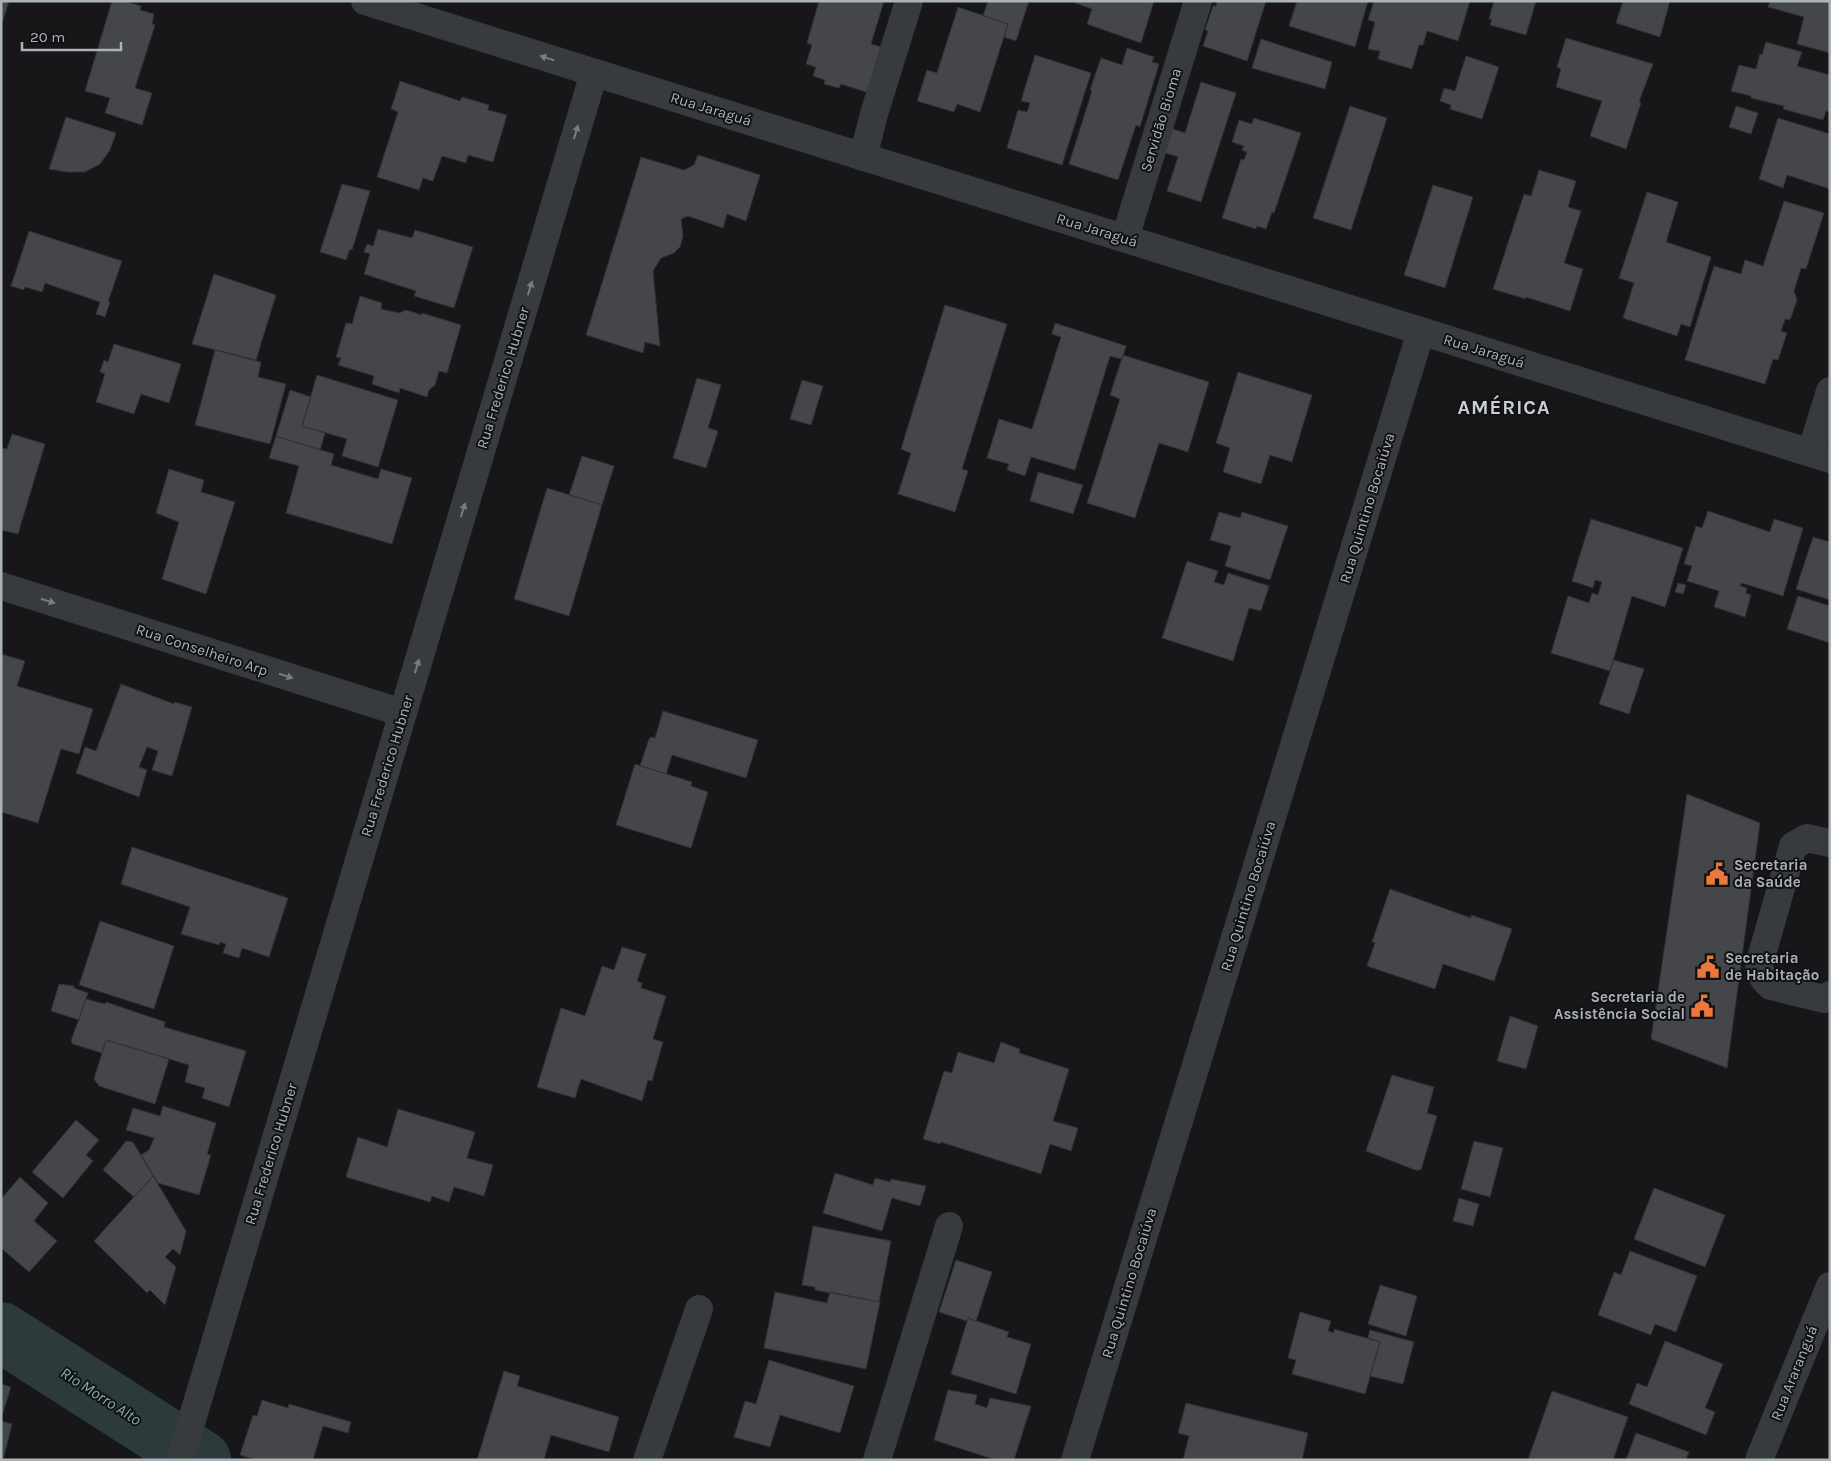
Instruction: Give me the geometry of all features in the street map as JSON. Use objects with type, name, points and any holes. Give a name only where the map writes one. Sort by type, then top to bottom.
[{"type":"street","name":"Rua Jaraguá","points":[[365,1],[418,9],[594,73],[1820,456]]},
{"type":"street","points":[[863,157],[874,114],[909,1]]},
{"type":"street","name":"Servidão Bioma","points":[[1125,238],[1198,1]]},
{"type":"street","name":"Rua Frederico Hubner","points":[[180,1460],[594,73]]},
{"type":"street","name":"Rua Quintino Bocaiúva","points":[[1075,1460],[1421,331]]},
{"type":"street","points":[[1820,456],[1830,391]]},
{"type":"street","name":"Rua Conselheiro Arp","points":[[1,586],[403,713]]},
{"type":"street","points":[[1830,843],[1807,838],[1793,846],[1759,965],[1764,981],[1770,986],[1824,999],[1830,995]]},
{"type":"street","points":[[877,1460],[949,1226]]},
{"type":"street","name":"Rua Araranguá","points":[[1759,1460],[1830,1286]]},
{"type":"street","points":[[647,1460],[699,1309]]},
{"type":"building","points":[[1,1],[9,1],[1,26]]},
{"type":"building","points":[[112,1],[124,1],[141,6],[140,10],[154,14],[152,24],[155,25],[135,88],[152,93],[142,125],[105,113],[110,98],[85,91]]},
{"type":"building","points":[[819,1],[884,1],[871,44],[885,48],[873,92],[867,90],[866,92],[841,84],[839,88],[824,84],[825,80],[813,76],[816,67],[806,64],[812,45],[807,43]]},
{"type":"building","points":[[988,1],[1029,1],[1016,41],[1004,37],[1008,24],[983,16]]},
{"type":"building","points":[[1070,1],[1154,1],[1141,43],[1087,24],[1092,9]]},
{"type":"building","points":[[1217,1],[1266,1],[1247,61],[1203,46],[1208,31],[1205,30],[1213,6],[1216,6]]},
{"type":"building","points":[[1297,1],[1368,1],[1355,47],[1289,26]]},
{"type":"building","points":[[1374,1],[1470,1],[1458,41],[1427,31],[1423,45],[1419,45],[1412,69],[1378,59],[1380,51],[1368,49],[1375,22],[1368,20]]},
{"type":"building","points":[[1494,1],[1536,1],[1526,35],[1490,25],[1492,20],[1489,19]]},
{"type":"building","points":[[1623,1],[1670,1],[1660,37],[1616,23]]},
{"type":"building","points":[[1770,1],[1830,1],[1830,53],[1797,44],[1804,17],[1768,7]]},
{"type":"building","points":[[958,7],[1008,24],[980,112],[957,104],[954,112],[917,101],[927,70],[937,73]]},
{"type":"building","points":[[1566,38],[1653,64],[1639,102],[1641,103],[1626,149],[1590,136],[1602,101],[1556,87],[1561,69],[1557,67]]},
{"type":"building","points":[[1261,39],[1332,62],[1325,89],[1252,68]]},
{"type":"building","points":[[1766,42],[1802,52],[1797,66],[1830,75],[1830,112],[1826,111],[1823,120],[1783,109],[1784,106],[1731,91],[1739,65],[1756,69]]},
{"type":"building","points":[[1127,48],[1154,57],[1152,62],[1159,64],[1140,127],[1136,125],[1118,180],[1069,164],[1101,58],[1122,65]]},
{"type":"building","points":[[1035,55],[1091,73],[1062,165],[1007,148],[1018,110],[1027,112],[1030,103],[1021,101]]},
{"type":"building","points":[[1466,56],[1499,67],[1482,119],[1450,109],[1451,105],[1440,101],[1444,88],[1455,91]]},
{"type":"building","points":[[400,81],[460,101],[462,97],[489,105],[488,110],[507,115],[493,162],[468,155],[466,163],[442,156],[433,181],[423,178],[419,190],[377,177],[398,112],[391,109]]},
{"type":"building","points":[[1201,82],[1236,93],[1201,202],[1167,191],[1178,157],[1163,152],[1170,128],[1185,133]]},
{"type":"building","points":[[1350,106],[1387,118],[1351,230],[1313,218]]},
{"type":"building","points":[[1736,106],[1758,113],[1751,134],[1729,127]]},
{"type":"building","points":[[66,117],[116,133],[110,150],[100,164],[85,172],[49,169]]},
{"type":"building","points":[[1254,118],[1301,133],[1274,213],[1272,212],[1266,229],[1257,226],[1256,229],[1222,218],[1241,159],[1244,160],[1247,152],[1242,150],[1244,146],[1232,142],[1239,120],[1252,124]]},
{"type":"building","points":[[1778,118],[1830,134],[1830,189],[1787,175],[1783,188],[1759,179]]},
{"type":"building","points":[[698,155],[760,175],[746,221],[727,214],[723,228],[688,216],[681,219],[683,236],[680,247],[674,253],[661,258],[653,271],[660,346],[645,342],[643,353],[586,335],[641,157],[684,170],[694,165]]},
{"type":"building","points":[[1539,170],[1576,181],[1568,207],[1581,211],[1564,263],[1583,269],[1570,311],[1493,289],[1524,194],[1531,196]]},
{"type":"building","points":[[342,184],[370,191],[352,250],[350,249],[346,260],[320,252]]},
{"type":"building","points":[[1433,185],[1473,197],[1445,288],[1404,275]]},
{"type":"building","points":[[1647,192],[1678,202],[1666,242],[1711,257],[1690,327],[1681,324],[1677,336],[1623,318],[1634,283],[1619,278]]},
{"type":"building","points":[[1784,201],[1824,213],[1806,269],[1801,268],[1794,291],[1797,300],[1790,320],[1785,319],[1781,331],[1787,333],[1778,360],[1773,359],[1765,384],[1685,360],[1714,266],[1741,274],[1745,260],[1763,266]]},
{"type":"building","points":[[378,229],[412,238],[415,230],[473,247],[454,308],[414,296],[416,291],[364,274],[370,254],[364,252],[367,244],[373,246]]},
{"type":"building","points":[[29,231],[122,261],[105,317],[96,314],[100,302],[45,283],[42,292],[25,287],[24,290],[11,286]]},
{"type":"building","points":[[214,274],[276,295],[256,360],[192,344]]},
{"type":"building","points":[[360,296],[382,303],[381,309],[399,313],[406,310],[422,315],[422,313],[461,325],[447,373],[439,371],[435,385],[429,390],[427,397],[400,388],[399,393],[372,384],[374,376],[338,365],[341,358],[336,357],[346,323],[352,324]]},
{"type":"building","points":[[945,305],[1007,324],[962,469],[968,471],[955,512],[898,494],[911,453],[901,449]]},
{"type":"building","points":[[1055,323],[1126,346],[1122,359],[1110,356],[1075,470],[1031,457],[1025,476],[1007,470],[1009,464],[987,458],[999,419],[1032,429],[1061,337],[1052,334]]},
{"type":"building","points":[[114,344],[181,364],[169,403],[141,394],[134,414],[96,402],[105,374],[100,372],[104,360],[108,362]]},
{"type":"building","points":[[215,350],[261,362],[258,377],[286,384],[270,444],[195,425]]},
{"type":"building","points":[[1123,355],[1209,382],[1188,452],[1159,443],[1135,518],[1087,503],[1120,399],[1110,395]]},
{"type":"building","points":[[1238,372],[1312,395],[1292,462],[1270,455],[1261,484],[1223,472],[1230,448],[1216,443]]},
{"type":"building","points":[[317,375],[398,400],[378,467],[342,456],[347,439],[302,426]]},
{"type":"building","points":[[697,378],[721,385],[708,428],[718,431],[706,468],[673,458]]},
{"type":"building","points":[[802,380],[823,386],[811,425],[790,419]]},
{"type":"building","points":[[290,390],[311,397],[302,426],[325,433],[320,450],[276,436]]},
{"type":"building","points":[[12,434],[45,444],[18,534],[1,530],[1,448],[7,449]]},
{"type":"building","points":[[276,436],[334,454],[331,465],[378,479],[381,469],[412,478],[392,544],[286,513],[299,466],[269,458]]},
{"type":"building","points":[[582,456],[614,466],[602,505],[569,495]]},
{"type":"building","points":[[169,469],[204,480],[201,492],[235,502],[206,594],[162,579],[179,522],[156,513]]},
{"type":"building","points":[[1038,472],[1083,485],[1073,514],[1030,501]]},
{"type":"building","points":[[547,488],[602,505],[569,616],[514,599]]},
{"type":"building","points":[[1708,511],[1770,532],[1774,519],[1803,528],[1783,596],[1742,583],[1740,586],[1747,588],[1746,593],[1751,595],[1745,617],[1714,607],[1719,591],[1687,581],[1692,566],[1684,564],[1696,526],[1702,528]]},
{"type":"building","points":[[1219,512],[1240,518],[1242,512],[1288,526],[1270,580],[1225,566],[1231,546],[1210,540]]},
{"type":"building","points":[[1591,519],[1683,548],[1665,607],[1632,596],[1610,671],[1551,653],[1568,596],[1589,603],[1592,593],[1598,595],[1602,582],[1595,580],[1593,588],[1572,581]]},
{"type":"building","points":[[1813,537],[1830,542],[1830,600],[1796,589]]},
{"type":"building","points":[[1187,561],[1218,571],[1214,582],[1224,585],[1228,573],[1269,586],[1261,611],[1249,608],[1233,661],[1162,638]]},
{"type":"building","points":[[1678,583],[1686,585],[1683,594],[1675,592]]},
{"type":"building","points":[[1798,596],[1830,606],[1830,643],[1787,629]]},
{"type":"building","points":[[1,654],[25,661],[17,686],[93,709],[79,754],[61,749],[38,823],[1,812]]},
{"type":"building","points":[[1614,660],[1644,669],[1629,714],[1599,704]]},
{"type":"building","points":[[121,684],[174,704],[175,702],[192,707],[172,776],[152,770],[158,751],[147,747],[139,767],[147,770],[139,797],[76,773],[85,747],[96,751]]},
{"type":"building","points":[[663,711],[758,740],[746,778],[672,755],[666,774],[640,766],[649,739],[651,737],[655,738]]},
{"type":"building","points":[[635,764],[692,782],[691,786],[708,792],[691,848],[616,825]]},
{"type":"building","points":[[1687,794],[1760,823],[1727,1068],[1651,1039]]},
{"type":"building","points":[[132,847],[288,898],[269,957],[242,948],[239,958],[223,953],[226,944],[220,942],[219,945],[181,934],[190,907],[121,884]]},
{"type":"building","points":[[1390,889],[1471,918],[1471,915],[1512,929],[1494,981],[1443,964],[1435,989],[1367,966],[1375,943],[1372,942]]},
{"type":"building","points":[[100,921],[174,946],[154,1009],[79,985]]},
{"type":"building","points":[[622,947],[646,954],[637,981],[642,983],[641,988],[666,996],[653,1039],[663,1042],[652,1081],[648,1080],[642,1101],[581,1079],[575,1098],[537,1087],[561,1008],[585,1016],[602,966],[614,970]]},
{"type":"building","points":[[59,984],[74,986],[74,988],[88,993],[79,1020],[51,1011]]},
{"type":"building","points":[[86,999],[105,1004],[106,1002],[165,1022],[164,1027],[246,1051],[229,1107],[202,1098],[205,1088],[185,1082],[189,1065],[106,1040],[102,1053],[73,1044],[71,1041]]},
{"type":"building","points":[[1510,1016],[1538,1026],[1526,1069],[1497,1061]]},
{"type":"building","points":[[106,1040],[169,1059],[155,1104],[99,1086],[94,1079]]},
{"type":"building","points":[[1001,1042],[1020,1049],[1019,1053],[1069,1069],[1053,1121],[1078,1128],[1071,1151],[1050,1144],[1041,1174],[941,1142],[940,1144],[923,1139],[944,1071],[952,1073],[958,1052],[994,1063]]},
{"type":"building","points":[[1392,1075],[1434,1087],[1427,1113],[1437,1116],[1421,1170],[1418,1169],[1418,1171],[1366,1151]]},
{"type":"building","points":[[163,1106],[216,1123],[207,1154],[211,1155],[199,1195],[158,1183],[141,1155],[149,1150],[154,1138],[126,1130],[133,1108],[160,1116]]},
{"type":"building","points":[[398,1109],[475,1132],[467,1158],[493,1165],[484,1196],[454,1187],[449,1202],[432,1196],[430,1202],[346,1177],[358,1137],[387,1147]]},
{"type":"building","points":[[76,1120],[99,1140],[86,1155],[93,1161],[63,1198],[32,1172]]},
{"type":"building","points":[[126,1141],[133,1142],[153,1176],[134,1197],[103,1170]]},
{"type":"building","points":[[1474,1141],[1503,1148],[1490,1197],[1461,1189]]},
{"type":"building","points":[[835,1173],[873,1185],[875,1178],[890,1182],[891,1179],[926,1186],[920,1206],[892,1198],[882,1231],[823,1213]]},
{"type":"building","points":[[153,1176],[186,1231],[180,1255],[173,1249],[165,1257],[176,1267],[165,1305],[150,1290],[147,1293],[94,1241]]},
{"type":"building","points":[[20,1177],[48,1203],[34,1221],[57,1241],[29,1272],[1,1248],[1,1199]]},
{"type":"building","points":[[1654,1188],[1725,1215],[1705,1267],[1634,1239]]},
{"type":"building","points":[[1459,1198],[1479,1204],[1473,1226],[1453,1221]]},
{"type":"building","points":[[813,1226],[891,1241],[879,1302],[815,1290],[815,1287],[802,1285]]},
{"type":"building","points":[[1630,1251],[1697,1276],[1676,1332],[1655,1324],[1651,1335],[1598,1315],[1614,1272],[1621,1275]]},
{"type":"building","points":[[956,1260],[992,1272],[976,1321],[968,1318],[967,1321],[939,1312]]},
{"type":"building","points":[[1380,1285],[1417,1296],[1406,1336],[1368,1324]]},
{"type":"building","points":[[775,1292],[827,1303],[830,1292],[880,1302],[866,1369],[764,1348]]},
{"type":"building","points":[[1300,1312],[1331,1321],[1328,1331],[1334,1333],[1334,1329],[1380,1342],[1365,1394],[1292,1374],[1296,1360],[1288,1358]]},
{"type":"building","points":[[968,1318],[1009,1332],[1007,1337],[1031,1344],[1016,1394],[951,1374]]},
{"type":"building","points":[[1370,1330],[1414,1342],[1403,1384],[1370,1376],[1380,1342],[1368,1338]]},
{"type":"building","points":[[1665,1341],[1723,1364],[1705,1408],[1715,1412],[1706,1435],[1629,1404],[1637,1383],[1647,1387]]},
{"type":"building","points":[[769,1360],[854,1386],[840,1433],[780,1415],[770,1447],[734,1437],[745,1401],[756,1404]]},
{"type":"building","points":[[504,1371],[520,1376],[517,1386],[619,1417],[609,1452],[551,1435],[544,1460],[477,1460]]},
{"type":"building","points":[[1,1384],[11,1387],[1,1419]]},
{"type":"building","points":[[948,1390],[977,1395],[975,1404],[987,1408],[990,1398],[1031,1406],[1014,1460],[996,1460],[934,1440]]},
{"type":"building","points":[[1552,1391],[1628,1417],[1613,1460],[1528,1460]]},
{"type":"building","points":[[262,1400],[288,1408],[289,1404],[351,1422],[348,1433],[323,1426],[313,1460],[257,1460],[240,1455],[253,1415],[257,1416]]},
{"type":"building","points":[[1186,1403],[1308,1433],[1302,1460],[1183,1460],[1189,1436],[1178,1433]]},
{"type":"building","points":[[1,1421],[12,1424],[3,1460],[1,1460]]},
{"type":"building","points":[[1636,1433],[1689,1452],[1686,1460],[1626,1460]]},
{"type":"waterway","name":"Rio Morro Alto","points":[[1,1332],[201,1460]]},
{"type":"place","name":"Secretaria da Saúde","points":[[1717,874]]},
{"type":"place","name":"Secretaria de Habitação","points":[[1708,967]]},
{"type":"place","name":"Secretaria de Assistência Social","points":[[1702,1006]]},
{"type":"district","name":"AMÉRICA","points":[[1504,407]]}]
